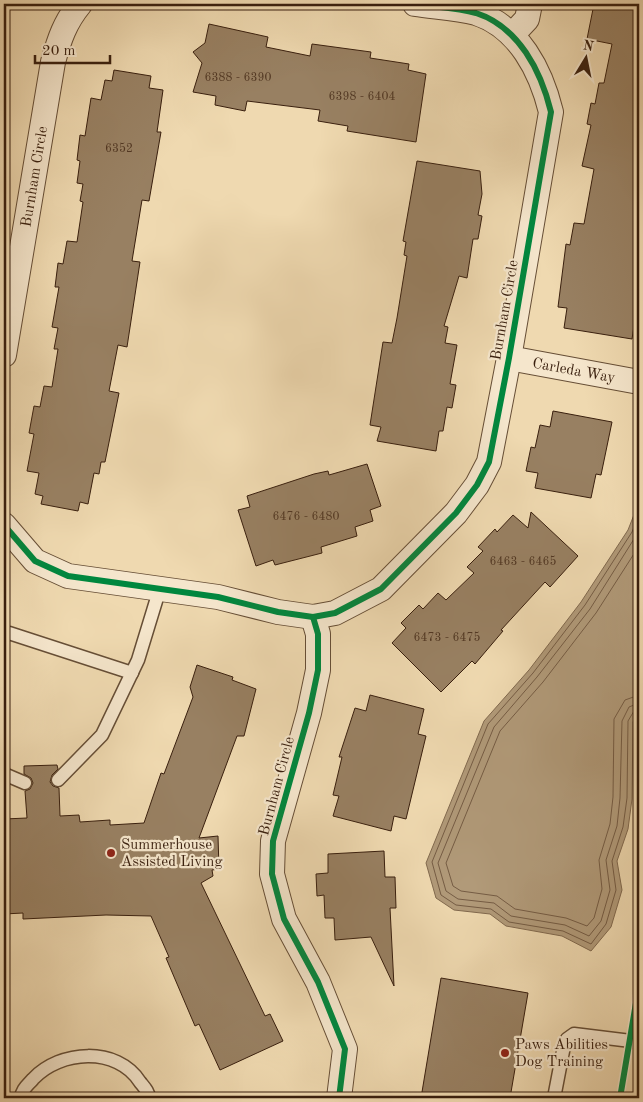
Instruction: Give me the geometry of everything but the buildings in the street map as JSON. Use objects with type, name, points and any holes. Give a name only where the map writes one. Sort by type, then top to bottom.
[{"type":"street","name":"Burnham Circle","points":[[4,355],[53,62],[60,35],[70,16],[80,4]]},
{"type":"street","name":"Burnham Circle","points":[[4,525],[35,561],[68,576],[218,597],[278,612],[313,617],[335,613],[381,589],[456,513],[477,486],[489,462],[509,358],[551,112],[545,88],[528,54],[512,35],[498,23],[475,13],[415,4]]},
{"type":"street","points":[[512,35],[527,18],[530,4]]},
{"type":"street","name":"Carleda Way","points":[[509,358],[639,382]]},
{"type":"street","name":"Burnham Circle","points":[[313,617],[318,634],[318,670],[309,713],[273,841],[272,874],[284,919],[318,982],[345,1049],[339,1098]]},
{"type":"lane","points":[[58,780],[102,735],[138,660],[160,588]]},
{"type":"lane","points":[[4,635],[8,633],[132,674]]},
{"type":"lane","points":[[4,774],[25,783]]},
{"type":"lane","points":[[554,1098],[564,1046],[567,1039],[574,1034],[639,1042]]},
{"type":"lane","points":[[21,1098],[22,1091],[40,1071],[60,1061],[90,1055],[118,1061],[137,1076],[149,1094],[149,1098]]},
{"type":"water","points":[[639,502],[639,711],[633,722],[632,799],[628,829],[617,861],[622,890],[611,927],[591,951],[562,936],[506,926],[490,914],[454,910],[436,898],[426,863],[484,721],[529,670],[581,602],[628,530]]},
{"type":"cycle path","points":[[4,525],[35,561],[68,576],[218,597],[278,612],[313,617],[335,613],[381,589],[456,513],[477,485],[489,462],[509,358],[551,112],[534,66],[526,52],[504,29],[476,13],[415,4]]},
{"type":"cycle path","points":[[313,617],[318,634],[318,670],[309,713],[273,841],[272,874],[284,919],[318,982],[345,1049],[339,1098]]},
{"type":"cycle path","points":[[620,1098],[639,985]]},
{"type":"place","name":"Summerhouse Assisted Living","points":[[111,853]]},
{"type":"place","name":"Paws Abilities Dog Training","points":[[505,1053]]}]
